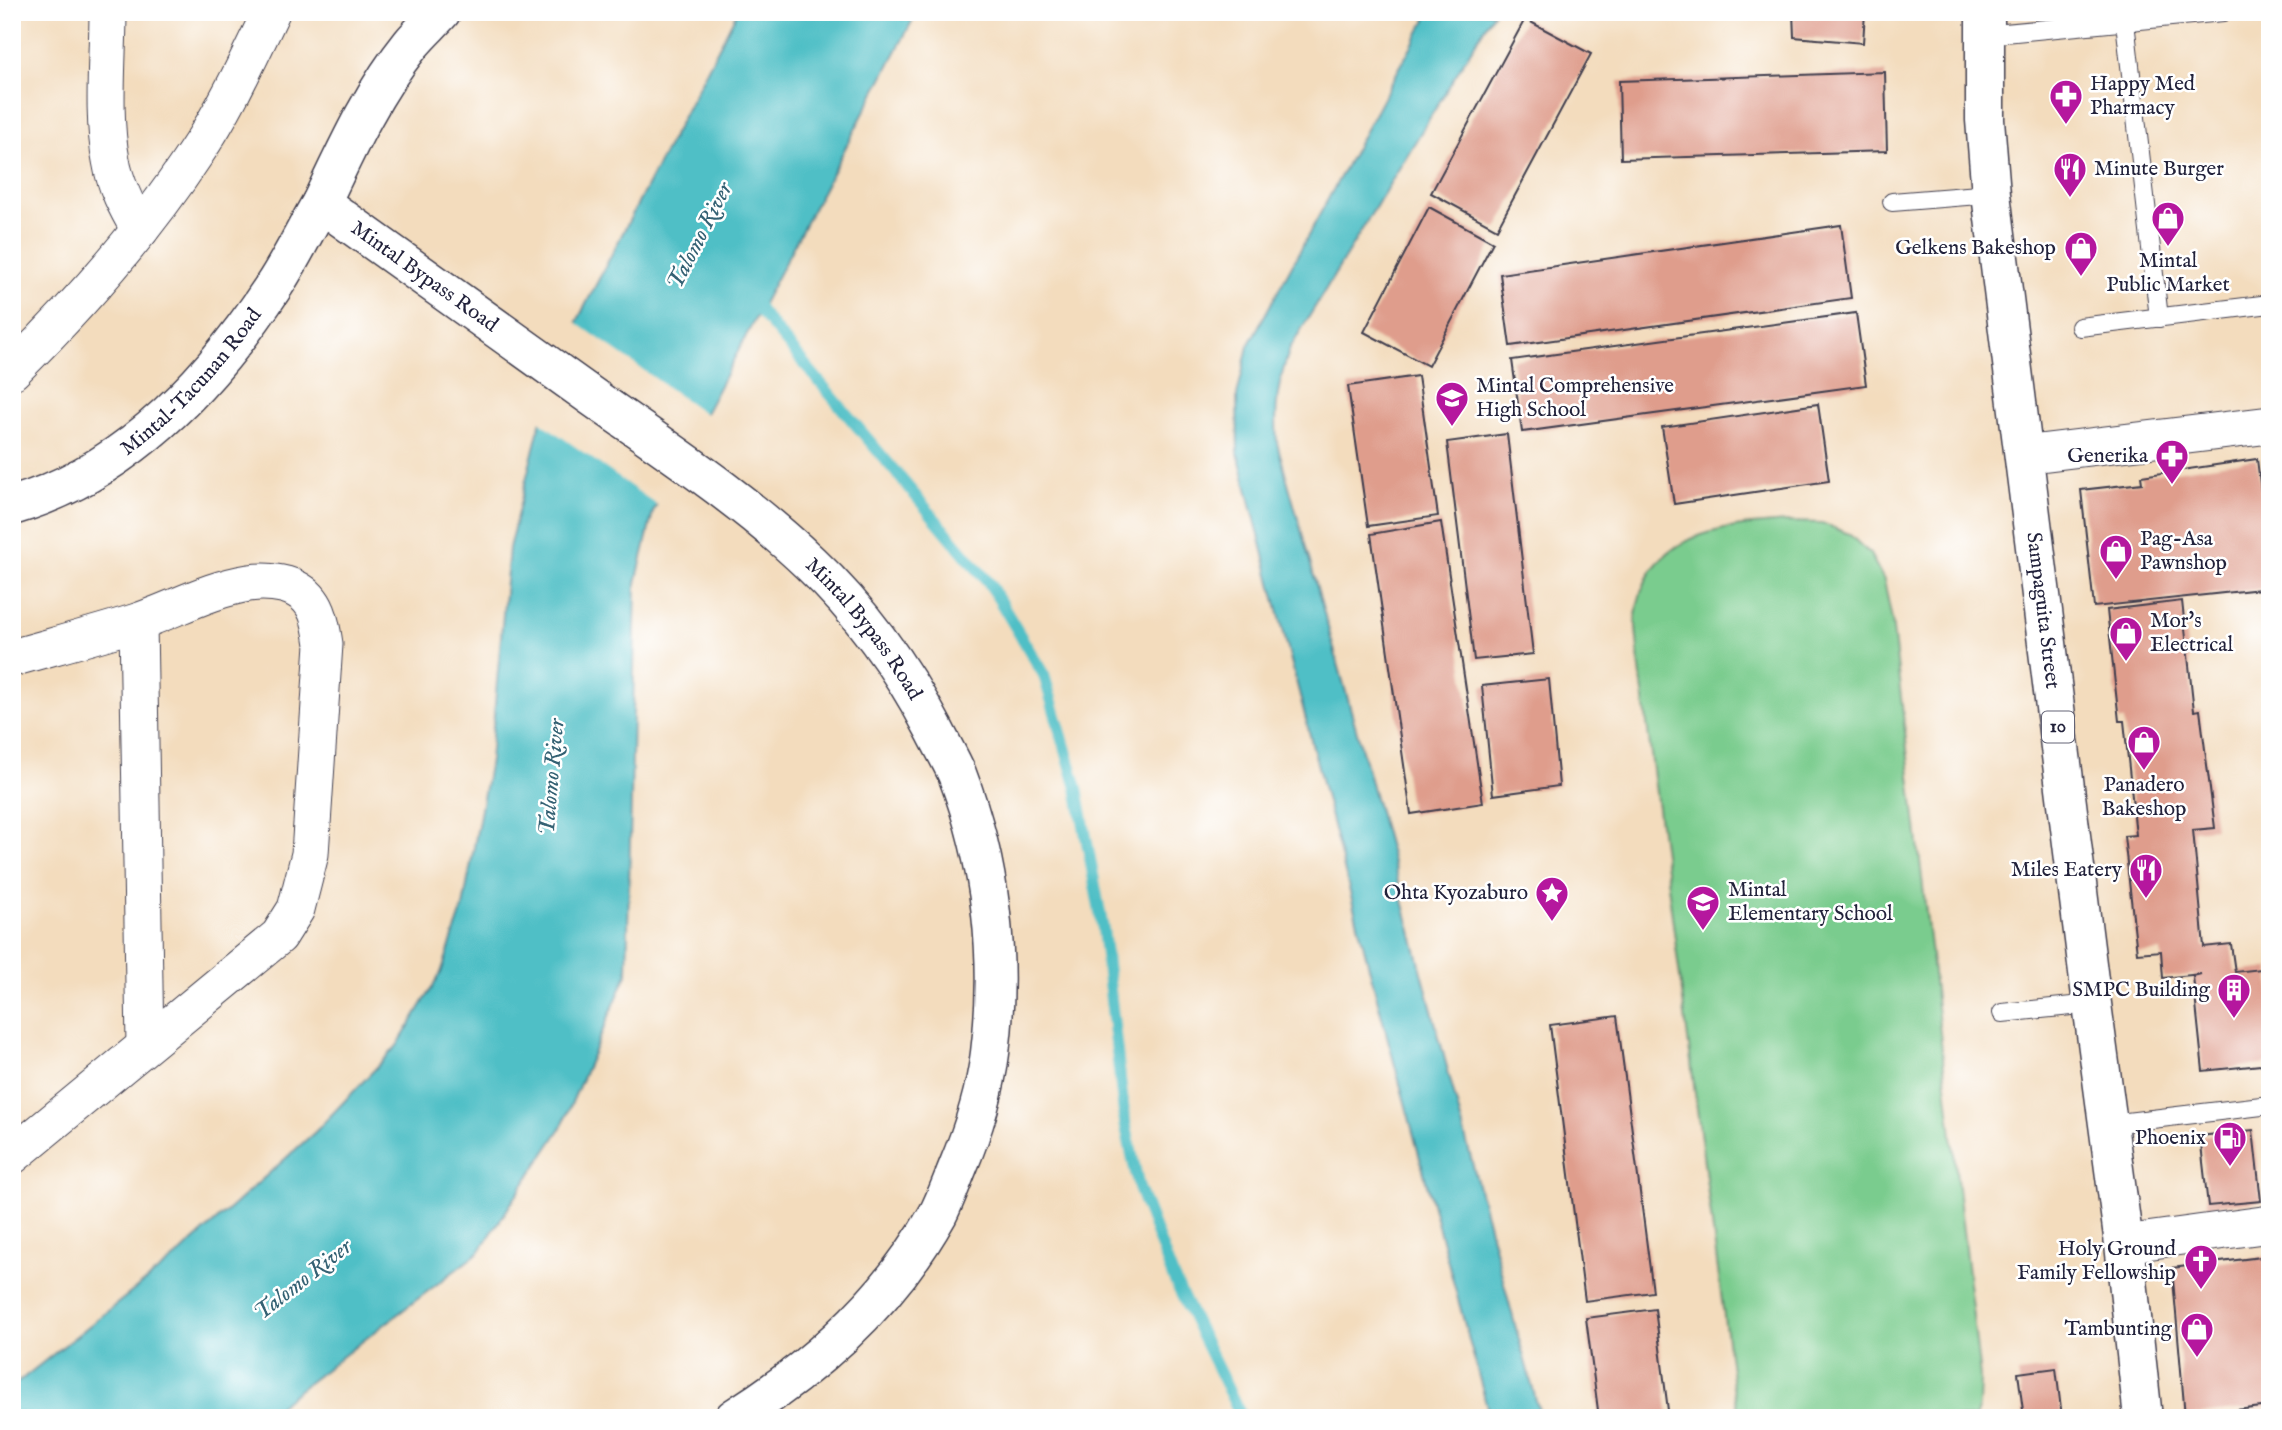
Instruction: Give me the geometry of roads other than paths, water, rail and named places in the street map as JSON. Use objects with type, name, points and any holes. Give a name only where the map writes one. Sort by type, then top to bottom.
[{"type":"main road","points":[[321,203],[355,133],[387,79],[411,44],[441,12]]},
{"type":"main road","name":"Sampaguita Street","points":[[1985,24],[1985,120],[1991,194],[2092,1004],[2110,1124],[2143,1418]]},
{"type":"main road","name":"Mintal Bypass Road","points":[[321,203],[734,497],[810,563],[869,625],[919,702],[956,773],[981,851],[995,934],[995,1011],[985,1089],[967,1146],[939,1212],[904,1268],[864,1315],[824,1354],[773,1394],[734,1418]]},
{"type":"main road","name":"Mintal-Tacunan Road","points":[[12,506],[87,475],[140,440],[188,394],[229,350],[275,285],[321,203]]},
{"type":"street","points":[[108,12],[107,134],[118,187],[140,230]]},
{"type":"street","points":[[12,371],[58,327],[140,230],[196,153],[238,81],[271,12]]},
{"type":"street","points":[[2024,455],[2270,425]]},
{"type":"street","points":[[12,658],[138,622],[248,583],[272,582],[296,589],[308,597],[320,615],[324,644],[310,854],[296,909],[279,936],[12,1156]]},
{"type":"street","points":[[138,622],[145,1045]]},
{"type":"street","points":[[2124,1244],[2270,1224]]},
{"type":"lane","points":[[1985,24],[2125,22],[2223,12]]},
{"type":"lane","points":[[2125,22],[2159,318]]},
{"type":"lane","points":[[1892,202],[1991,194]]},
{"type":"lane","points":[[2080,327],[2270,304]]},
{"type":"lane","points":[[2001,1013],[2092,1004]]},
{"type":"lane","points":[[2110,1124],[2270,1105]]},
{"type":"water","name":"Talomo River","points":[[737,12],[917,12],[653,512],[636,583],[627,974],[561,1128],[479,1252],[262,1418],[12,1418],[12,1387],[177,1256],[315,1132],[397,1046],[441,973],[463,907],[490,760],[509,548],[555,364]]},
{"type":"water","points":[[1430,12],[1494,12],[1290,348],[1278,395],[1277,443],[1391,855],[1541,1418],[1490,1418],[1379,1006],[1238,453],[1237,396],[1248,346]]},
{"type":"waterway","points":[[753,297],[760,311],[989,583],[1044,675],[1077,788],[1103,929],[1125,1122],[1139,1188],[1173,1277],[1242,1418]]},
{"type":"place","name":"Happy Med Pharmacy","points":[[2066,126]]},
{"type":"place","name":"Minute Burger","points":[[2070,199]]},
{"type":"place","name":"Mintal Public Market","points":[[2168,248]]},
{"type":"place","name":"Gelkens Bakeshop","points":[[2081,278]]},
{"type":"place","name":"Mintal Comprehensive High School","points":[[1452,428]]},
{"type":"place","name":"Generika","points":[[2172,486]]},
{"type":"place","name":"Pag-Asa Pawnshop","points":[[2116,581]]},
{"type":"place","name":"Mor's Electrical","points":[[2126,663]]},
{"type":"place","name":"Panadero Bakeshop","points":[[2144,772]]},
{"type":"place","name":"Miles Eatery","points":[[2146,900]]},
{"type":"place","name":"Ohta Kyozaburo","points":[[1552,923]]},
{"type":"place","name":"Mintal Elementary School","points":[[1703,932]]},
{"type":"place","name":"SMPC Building","points":[[2234,1020]]},
{"type":"place","name":"Phoenix","points":[[2230,1168]]},
{"type":"place","name":"Holy Ground Family Fellowship","points":[[2201,1291]]},
{"type":"place","name":"Tambunting","points":[[2197,1359]]}]
